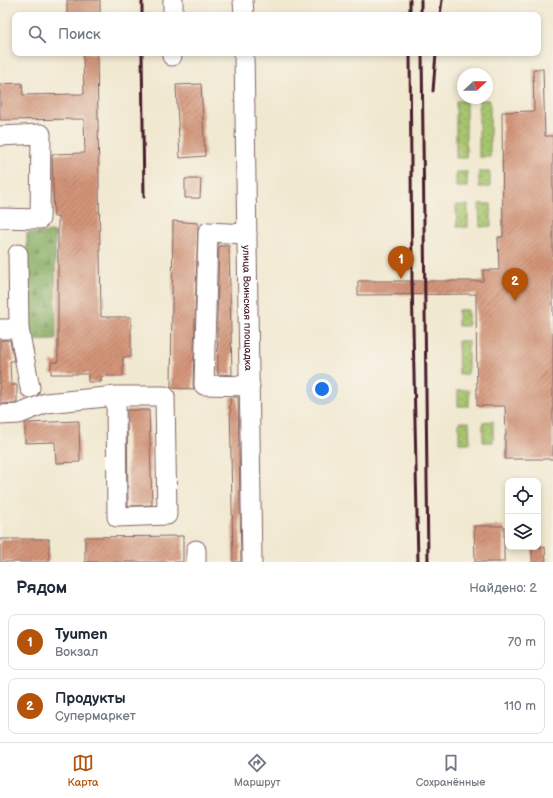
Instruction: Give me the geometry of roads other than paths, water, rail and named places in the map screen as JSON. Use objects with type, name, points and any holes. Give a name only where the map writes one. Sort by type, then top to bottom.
[{"type":"lane","points":[[173,0],[173,12]]},
{"type":"lane","points":[[243,0],[244,12]]},
{"type":"lane","name":"улица Воинская площадка","points":[[244,56],[252,562]]},
{"type":"lane","points":[[0,136],[41,134],[40,219],[0,218]]},
{"type":"lane","points":[[247,234],[208,232],[204,385],[250,386]]},
{"type":"lane","points":[[18,254],[9,329],[30,388]]},
{"type":"lane","points":[[0,415],[19,414],[46,403],[116,396],[165,396],[166,515],[117,517],[116,396]]},
{"type":"railway","points":[[142,0],[142,12]]},
{"type":"railway","points":[[410,0],[410,12]]},
{"type":"railway","points":[[421,0],[421,12]]},
{"type":"railway","points":[[440,12],[442,0]]},
{"type":"railway","points":[[142,56],[144,197]]},
{"type":"railway","points":[[410,56],[412,279],[418,562]]},
{"type":"railway","points":[[422,56],[428,562]]},
{"type":"railway","points":[[433,91],[436,56]]},
{"type":"place","name":"Tyumen","points":[[401,279]]},
{"type":"place","name":"Продукты","points":[[515,301]]}]
